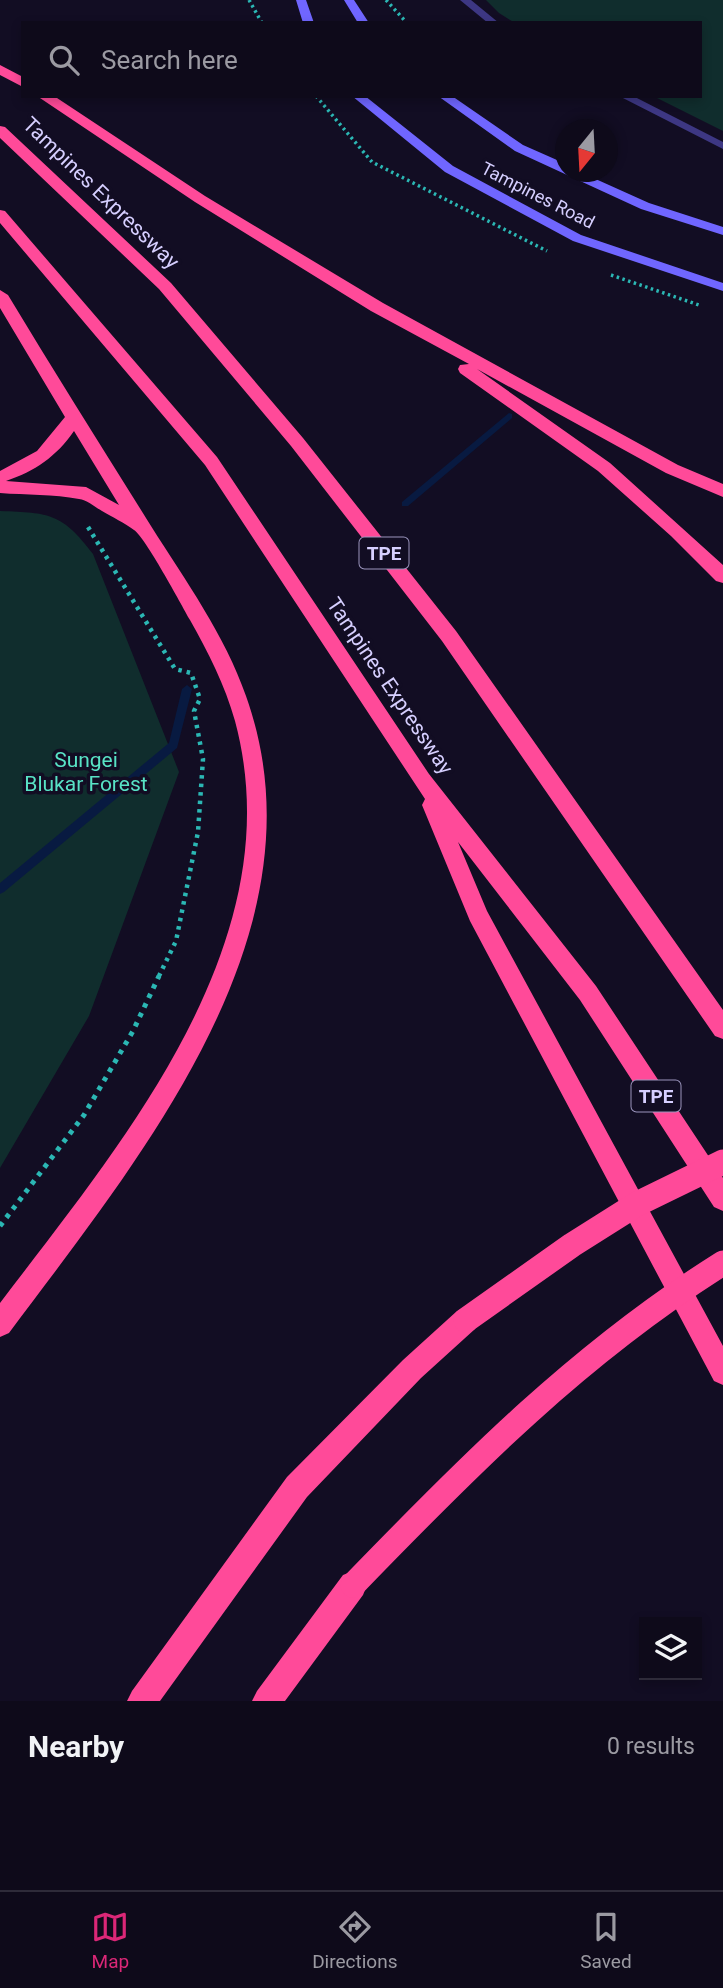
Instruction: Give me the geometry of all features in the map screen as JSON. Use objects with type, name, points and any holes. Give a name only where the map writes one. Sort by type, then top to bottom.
[{"type":"highway","points":[[0,69],[21,82]]},
{"type":"highway","points":[[47,98],[200,198],[377,307],[671,469],[723,491]]},
{"type":"highway","name":"Tampines Expressway","points":[[0,130],[165,286],[297,442],[449,636],[723,1029]]},
{"type":"highway","name":"Tampines Expressway","points":[[0,214],[211,461],[422,780],[588,993],[723,1199]]},
{"type":"highway","points":[[0,295],[194,610],[236,694],[251,748],[257,799],[251,880],[234,951],[198,1029],[145,1123],[0,1324]]},
{"type":"highway","points":[[377,307],[604,467],[677,531],[723,576]]},
{"type":"highway","points":[[0,477],[27,468],[56,445],[74,417]]},
{"type":"highway","points":[[0,487],[86,493],[142,527]]},
{"type":"highway","points":[[422,780],[478,914],[723,1372]]},
{"type":"highway","points":[[145,1699],[297,1487],[412,1369],[467,1320],[572,1245],[637,1204],[723,1162]]},
{"type":"highway","points":[[267,1701],[354,1585],[463,1472],[566,1377],[682,1287],[723,1263]]},
{"type":"main road","points":[[301,0],[308,21]]},
{"type":"main road","points":[[349,0],[363,21]]},
{"type":"main road","name":"Tampines Road","points":[[360,98],[449,169],[577,238],[723,287]]},
{"type":"main road","name":"Tampines Road","points":[[447,98],[519,148],[555,164]]},
{"type":"main road","name":"Tampines Road","points":[[593,182],[645,206],[723,231]]},
{"type":"lane","points":[[466,0],[492,21]]},
{"type":"lane","points":[[628,98],[723,146]]},
{"type":"path","points":[[249,0],[261,21]]},
{"type":"path","points":[[386,0],[405,21]]},
{"type":"path","points":[[0,1226],[84,1115],[133,1031],[176,941],[198,831],[203,759],[194,712],[201,699],[191,673],[175,669],[92,530],[84,523]]},
{"type":"green space","points":[[486,0],[723,0],[723,131],[657,98],[702,98],[702,21],[512,21]]},
{"type":"green space","name":"Sungei Blukar Forest","points":[[0,511],[54,518],[72,530],[93,554],[179,772],[89,1016],[0,1168]]},
{"type":"waterway","points":[[405,504],[509,416]]},
{"type":"waterway","points":[[0,889],[173,745],[187,689]]}]
